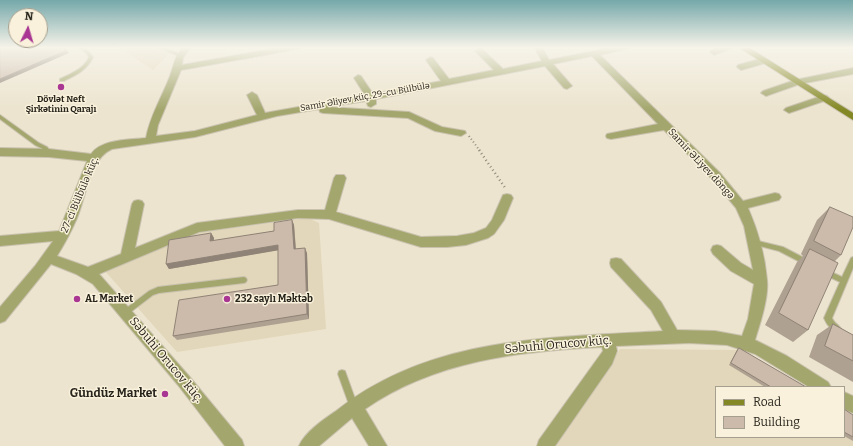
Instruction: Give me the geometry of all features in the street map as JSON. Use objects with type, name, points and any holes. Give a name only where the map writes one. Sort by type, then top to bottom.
[{"type":"street","points":[[150,141],[153,125],[177,68]]},
{"type":"street","points":[[436,68],[446,82]]},
{"type":"street","points":[[496,68],[501,72]]},
{"type":"street","name":"Samir Əliyev küç. 29-cu Bülbülə","points":[[150,141],[202,132],[262,116],[522,68]]},
{"type":"street","points":[[551,68],[567,86]]},
{"type":"street","name":"Samir ƏLiyev döngə","points":[[608,68],[716,176],[741,206],[750,226],[761,281],[755,319],[747,344]]},
{"type":"street","points":[[775,68],[853,117]]},
{"type":"street","points":[[766,93],[798,82],[853,71]]},
{"type":"street","points":[[358,78],[371,97],[372,113]]},
{"type":"street","points":[[252,95],[262,116]]},
{"type":"street","points":[[789,110],[824,98]]},
{"type":"street","points":[[320,106],[319,108],[326,111],[409,115],[417,117],[449,132],[461,133]]},
{"type":"street","points":[[611,136],[666,126]]},
{"type":"street","name":"27-ci Bülbülə küç.","points":[[0,317],[48,258],[64,235],[72,218],[94,158],[103,148],[125,142],[150,141]]},
{"type":"street","points":[[0,152],[49,153],[94,158]]},
{"type":"street","points":[[329,215],[340,178]]},
{"type":"street","points":[[741,206],[775,197]]},
{"type":"street","points":[[88,273],[197,228],[298,214],[329,215],[408,239],[433,242],[476,238],[490,231],[496,223],[507,198]]},
{"type":"street","points":[[127,256],[138,204]]},
{"type":"street","points":[[0,241],[64,235]]},
{"type":"street","points":[[717,250],[736,267],[761,281]]},
{"type":"street","name":"Səbuhi Orucov küç.","points":[[48,258],[70,265],[88,273],[98,280],[236,446]]},
{"type":"street","points":[[616,263],[656,306],[674,338]]},
{"type":"street","name":"Səbuhi Orucov küç.","points":[[307,446],[354,407],[388,386],[411,375],[456,359],[481,353],[537,346],[608,340],[725,338],[747,344],[780,361],[821,386]]},
{"type":"street","points":[[545,446],[607,359],[610,351],[608,340]]},
{"type":"street","points":[[354,407],[379,446]]},
{"type":"lane","points":[[62,80],[83,68]]},
{"type":"lane","points":[[0,116],[37,144],[46,148],[49,153]]},
{"type":"lane","points":[[754,242],[781,249],[844,281]]},
{"type":"lane","points":[[846,334],[833,327],[828,318],[853,260]]},
{"type":"lane","points":[[126,312],[151,293],[158,290],[244,280]]},
{"type":"lane","points":[[342,374],[354,407]]},
{"type":"path","points":[[461,133],[469,136],[475,143],[502,182],[507,191],[507,198]]},
{"type":"shaded area","name":"232 saylı Məktəb","points":[[308,218],[319,223],[326,329],[177,352],[104,270],[190,234]]},
{"type":"shaded area","points":[[620,349],[737,350],[764,386],[715,386],[715,438],[845,438],[845,437],[853,441],[853,446],[555,446]]},
{"type":"building","points":[[0,68],[26,68],[0,79]]},
{"type":"building","points":[[830,207],[853,217],[853,227],[841,255],[814,241]]},
{"type":"building","points":[[292,220],[294,249],[305,248],[307,314],[173,336],[179,300],[278,285],[278,245],[166,264],[169,240],[211,233],[210,241],[274,231],[274,223]]},
{"type":"building","points":[[810,249],[838,263],[808,330],[779,313]]},
{"type":"building","points":[[833,324],[853,335],[853,361],[825,346]]},
{"type":"building","points":[[739,348],[804,386],[769,386],[731,363]]},
{"type":"building","points":[[845,410],[853,415],[853,437],[845,433]]},
{"type":"place","name":"Dövlət Neft Şirkətinin Qarajı","points":[[61,87]]},
{"type":"place","name":"AL Market","points":[[77,299]]},
{"type":"place","name":"232 saylı Məktəb","points":[[227,299]]},
{"type":"place","name":"Gündüz Market","points":[[165,394]]}]
